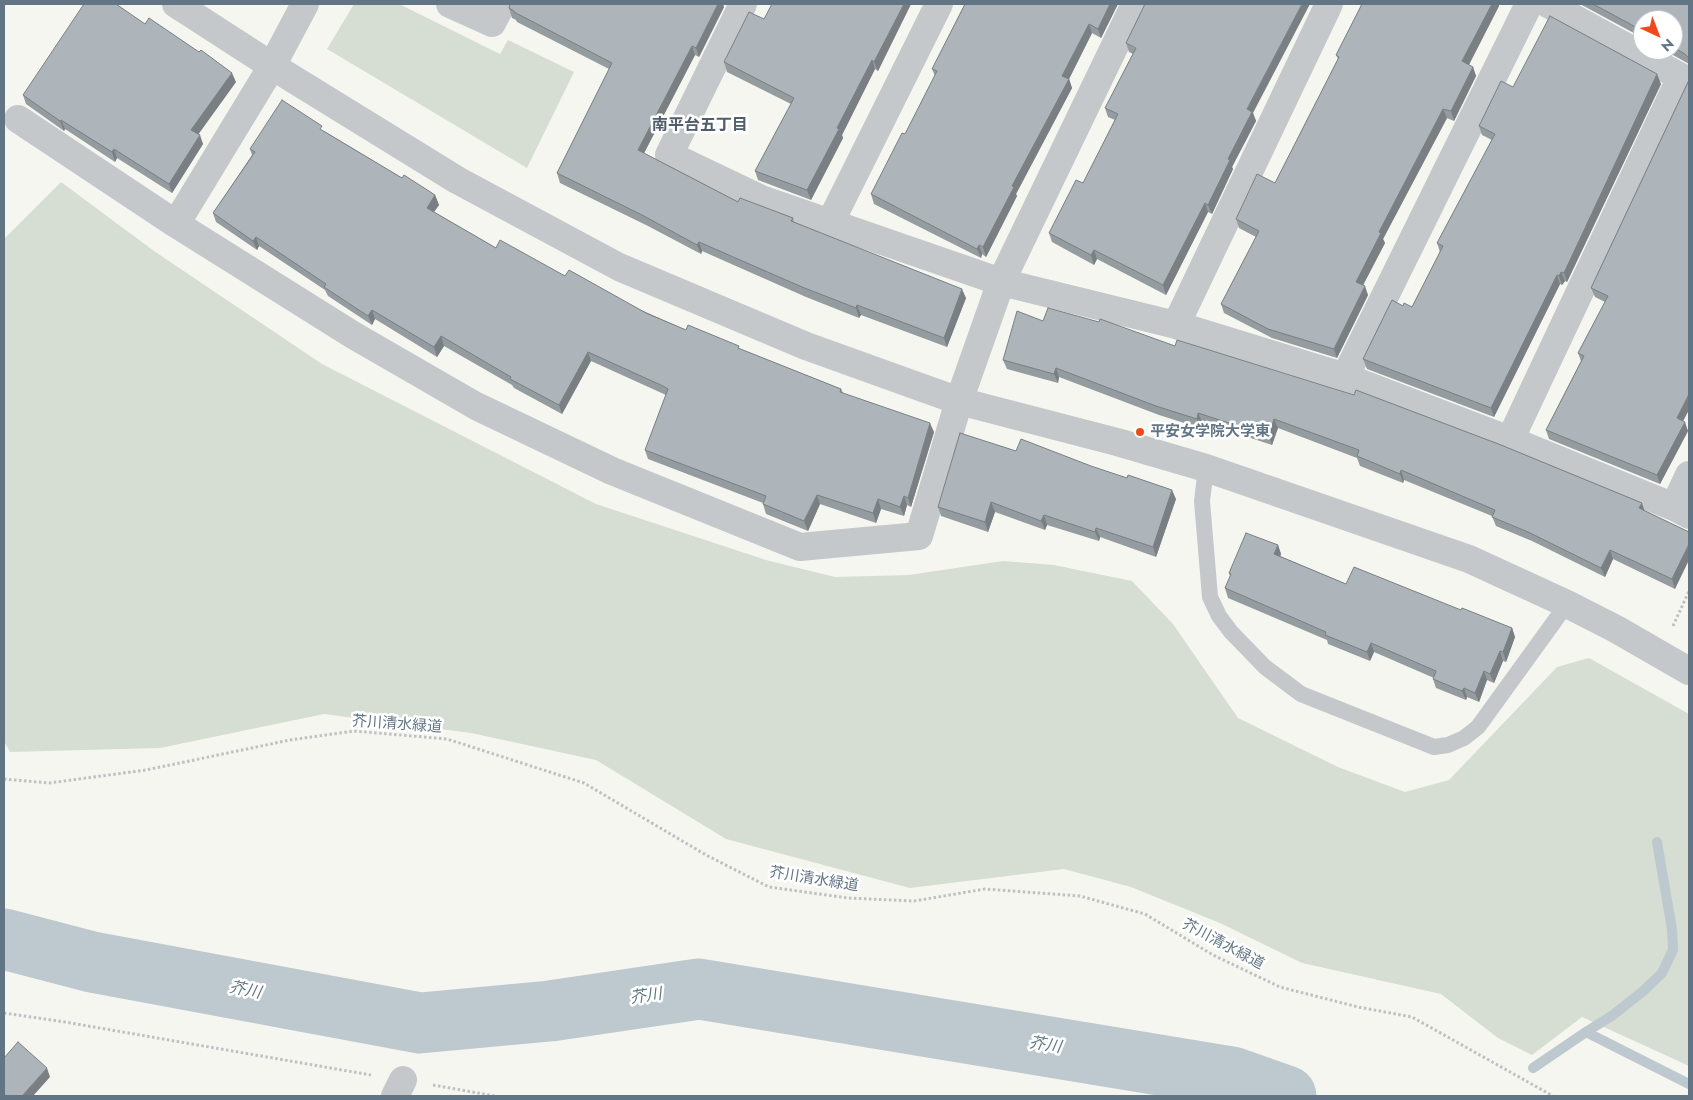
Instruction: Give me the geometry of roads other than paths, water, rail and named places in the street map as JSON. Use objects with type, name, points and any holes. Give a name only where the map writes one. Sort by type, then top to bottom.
[{"type":"street","points":[[176,4],[272,66],[457,180],[619,267],[806,346],[959,401],[1117,442],[1206,468],[1470,559],[1616,629],[1689,671]]},
{"type":"street","points":[[176,224],[272,66],[305,4]]},
{"type":"street","points":[[450,4],[492,23],[502,4]]},
{"type":"street","points":[[742,4],[669,155],[761,199],[1001,282],[1176,326],[1345,377],[1510,440],[1682,511],[1689,475]]},
{"type":"street","points":[[830,223],[939,4]]},
{"type":"street","points":[[18,119],[176,224],[353,335],[476,406],[612,470],[800,547],[919,536],[959,401],[1001,282],[1135,4]]},
{"type":"street","points":[[1176,326],[1329,4]]},
{"type":"street","points":[[1345,377],[1530,4]]},
{"type":"street","points":[[1510,440],[1682,77],[1548,4]]},
{"type":"lane","points":[[1206,468],[1202,501],[1210,597],[1219,616],[1230,632],[1265,667],[1301,694],[1434,747],[1448,745],[1464,738],[1478,727],[1567,604]]},
{"type":"waterway","points":[[1586,1032],[1613,1015],[1642,992],[1662,973],[1673,950],[1672,929],[1657,842]]},
{"type":"waterway","name":"芥川","points":[[4,939],[92,962],[420,1023],[550,1011],[699,989],[1232,1077],[1286,1096]]},
{"type":"waterway","points":[[1533,1068],[1586,1032],[1689,1084]]},
{"type":"place","name":"平安女学院大学東","points":[[1140,432]]},
{"type":"district","name":"南平台五丁目","points":[[700,126]]}]
